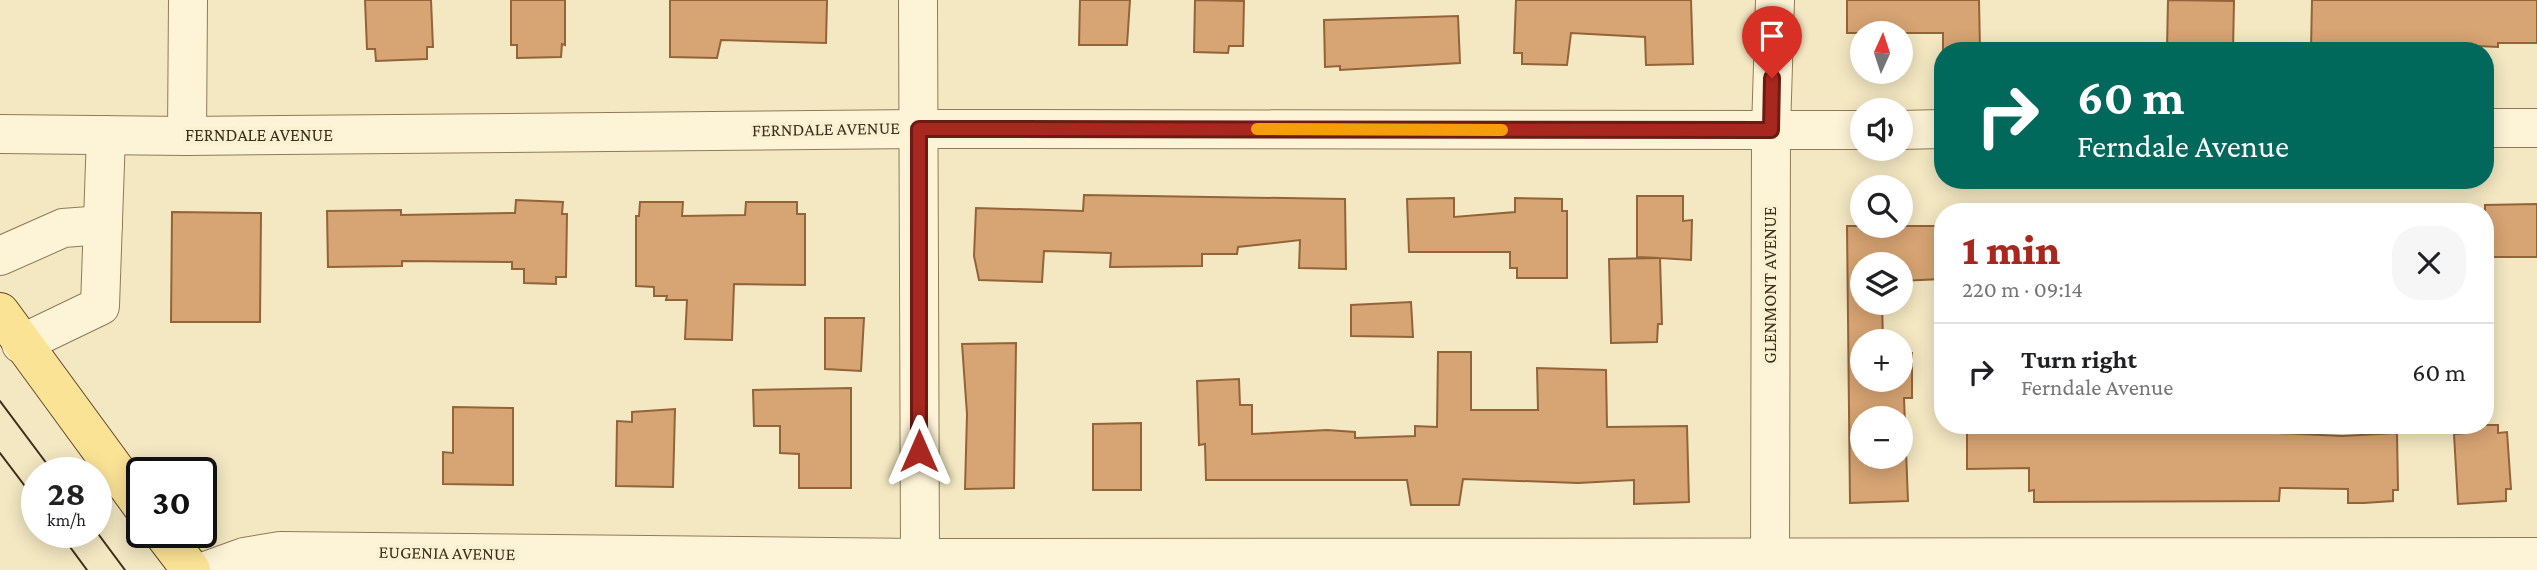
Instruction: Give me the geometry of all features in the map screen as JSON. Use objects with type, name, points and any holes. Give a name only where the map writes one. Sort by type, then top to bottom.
[{"type":"main road","points":[[0,312],[126,485]]},
{"type":"main road","points":[[174,548],[191,570]]},
{"type":"street","points":[[187,136],[188,0]]},
{"type":"street","points":[[918,0],[920,558]]},
{"type":"street","name":"GLENMONT AVENUE","points":[[1770,564],[1774,0]]},
{"type":"street","points":[[2494,128],[2537,128]]},
{"type":"street","name":"FERNDALE AVENUE","points":[[0,134],[187,136],[919,129],[1850,130]]},
{"type":"street","points":[[1913,130],[1934,130]]},
{"type":"street","points":[[21,344],[100,306],[106,135]]},
{"type":"street","points":[[0,256],[63,228],[103,225]]},
{"type":"street","name":"EUGENIA AVENUE","points":[[208,570],[244,557],[280,551],[1343,564],[2264,564],[2537,557]]},
{"type":"building","points":[[365,0],[431,0],[433,47],[427,47],[427,59],[376,61],[375,49],[367,49]]},
{"type":"building","points":[[511,0],[565,0],[565,45],[562,44],[561,57],[517,58],[517,45],[511,45]]},
{"type":"building","points":[[670,0],[827,0],[826,43],[721,40],[717,58],[670,57]]},
{"type":"building","points":[[1080,0],[1130,0],[1127,45],[1079,45]]},
{"type":"building","points":[[1195,0],[1244,1],[1243,46],[1229,46],[1228,53],[1194,52]]},
{"type":"building","points":[[1516,0],[1691,0],[1693,64],[1646,65],[1645,37],[1571,33],[1567,65],[1522,64],[1522,53],[1514,53]]},
{"type":"building","points":[[1847,0],[1979,0],[1980,42],[1943,42],[1943,33],[1913,33],[1913,21],[1850,21],[1850,33],[1847,33]]},
{"type":"building","points":[[2168,0],[2234,1],[2233,42],[2167,42]]},
{"type":"building","points":[[2312,0],[2537,0],[2537,43],[2498,43],[2498,47],[2494,47],[2494,42],[2311,42]]},
{"type":"building","points":[[1458,16],[1460,63],[1340,70],[1340,66],[1325,67],[1324,20]]},
{"type":"building","points":[[1084,195],[1345,199],[1346,269],[1299,268],[1300,240],[1238,247],[1237,254],[1202,254],[1202,266],[1110,267],[1111,253],[1044,251],[1042,282],[979,280],[974,256],[976,208],[1083,211]]},
{"type":"building","points":[[1637,196],[1683,196],[1683,221],[1692,220],[1691,260],[1660,258],[1662,324],[1658,324],[1657,342],[1611,343],[1609,259],[1659,258],[1637,257]]},
{"type":"building","points":[[1454,198],[1454,217],[1515,212],[1515,198],[1562,199],[1562,211],[1567,211],[1567,278],[1517,278],[1517,268],[1510,268],[1510,252],[1409,252],[1407,199]]},
{"type":"building","points":[[516,200],[563,202],[562,214],[567,214],[566,277],[556,277],[556,284],[524,283],[524,269],[512,269],[512,262],[402,261],[402,266],[328,267],[327,211],[401,210],[401,215],[515,213]]},
{"type":"building","points":[[640,202],[683,202],[682,216],[745,215],[746,202],[797,202],[797,214],[805,214],[805,285],[734,284],[732,340],[685,339],[687,300],[666,300],[667,296],[654,296],[654,287],[636,286],[636,216],[639,216]]},
{"type":"building","points":[[2537,204],[2537,257],[2494,257],[2494,205]]},
{"type":"building","points":[[172,212],[261,213],[260,322],[171,322]]},
{"type":"building","points":[[1847,226],[1850,226],[1850,238],[1913,238],[1913,226],[1934,226],[1934,279],[1913,280],[1913,252],[1850,252],[1850,315],[1882,315],[1883,329],[1850,329],[1850,392],[1912,392],[1912,398],[1904,398],[1904,406],[1850,406],[1850,469],[1907,469],[1908,501],[1850,503]]},
{"type":"building","points":[[1411,302],[1413,337],[1351,336],[1351,305]]},
{"type":"building","points":[[825,318],[864,318],[861,371],[825,369]]},
{"type":"building","points":[[1016,343],[1014,488],[965,489],[967,414],[962,344]]},
{"type":"building","points":[[1438,352],[1471,352],[1471,410],[1538,410],[1537,368],[1606,370],[1607,427],[1687,426],[1689,502],[1634,504],[1634,480],[1578,483],[1463,479],[1459,505],[1411,505],[1407,480],[1206,480],[1205,444],[1199,445],[1197,381],[1239,379],[1240,405],[1252,405],[1252,434],[1327,430],[1355,432],[1355,438],[1415,436],[1415,426],[1437,427]]},
{"type":"building","points":[[851,388],[851,488],[799,488],[799,454],[780,453],[780,426],[754,426],[753,390]]},
{"type":"building","points":[[453,407],[513,408],[513,485],[443,484],[443,452],[453,453]]},
{"type":"building","points":[[675,409],[673,487],[616,486],[617,421],[632,422],[632,412]]},
{"type":"building","points":[[1141,423],[1141,490],[1093,490],[1093,424]]},
{"type":"building","points":[[2494,425],[2498,425],[2498,433],[2507,432],[2511,489],[2506,489],[2506,501],[2458,504],[2454,434],[2494,434]]},
{"type":"building","points":[[1967,434],[2397,434],[2398,490],[2393,490],[2393,501],[2364,503],[2348,503],[2348,489],[2280,488],[2279,501],[2034,502],[2034,490],[2029,491],[2029,468],[1967,469]]},
{"type":"tram line","points":[[0,401],[42,457]]},
{"type":"tram line","points":[[0,453],[21,481]]},
{"type":"tram line","points":[[71,548],[87,570]]},
{"type":"tram line","points":[[109,548],[125,570]]},
{"type":"slow traffic","points":[[1257,129],[1502,130]]},
{"type":"route","points":[[919,451],[919,129],[1771,130],[1772,78]]}]
